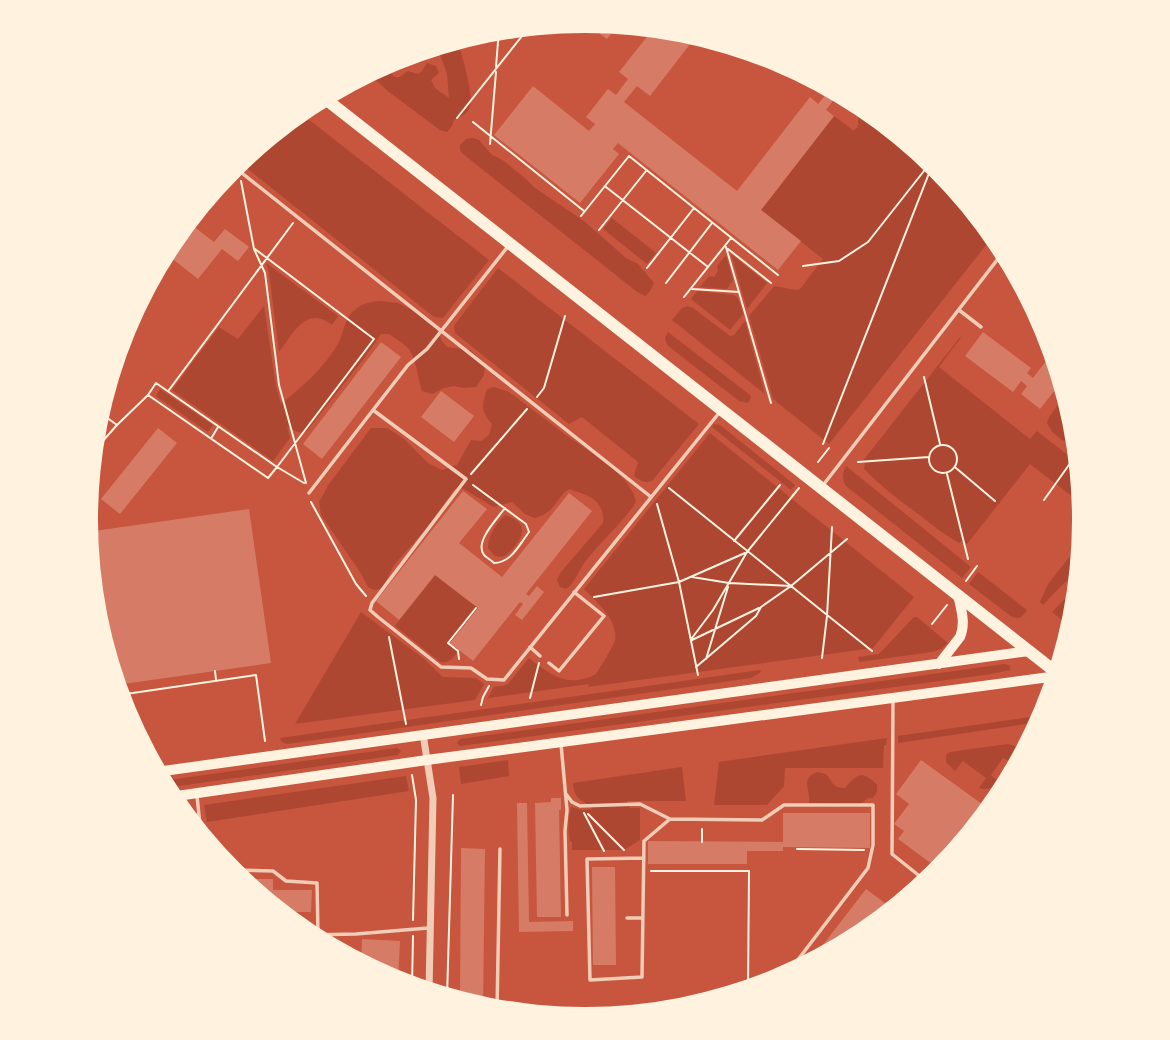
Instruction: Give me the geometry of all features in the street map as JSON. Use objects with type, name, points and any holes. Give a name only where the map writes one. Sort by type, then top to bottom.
[{"type":"main road","points":[[332,104],[1049,667]]},
{"type":"main road","points":[[939,664],[962,632],[963,620],[958,595]]},
{"type":"main road","points":[[168,770],[1029,651]]},
{"type":"main road","points":[[184,795],[1046,676]]},
{"type":"street","points":[[1000,656],[1013,639]]},
{"type":"street","points":[[423,734],[433,798],[429,981]]},
{"type":"lane","points":[[243,174],[652,495]]},
{"type":"lane","points":[[309,493],[408,365],[427,349],[510,243]]},
{"type":"lane","points":[[821,488],[997,261]]},
{"type":"lane","points":[[959,310],[981,327]]},
{"type":"lane","points":[[373,410],[466,480],[372,603],[370,610],[441,667],[471,668],[487,679],[504,680],[722,409]]},
{"type":"lane","points":[[549,663],[559,671],[604,616],[574,592]]},
{"type":"lane","points":[[530,647],[540,656]]},
{"type":"lane","points":[[894,697],[892,854],[918,875]]},
{"type":"lane","points":[[561,742],[567,810],[567,915]]},
{"type":"lane","points":[[197,793],[199,816]]},
{"type":"lane","points":[[566,794],[572,802],[580,806],[640,804],[670,819],[762,820],[784,805],[873,805],[872,850],[868,868],[800,957]]},
{"type":"lane","points":[[643,858],[587,859],[590,980],[642,977],[644,841],[670,819]]},
{"type":"lane","points":[[497,998],[500,849]]},
{"type":"lane","points":[[248,870],[273,871],[286,881],[317,883],[318,927]]},
{"type":"lane","points":[[627,918],[643,918]]},
{"type":"lane","points":[[329,934],[430,928]]},
{"type":"path","points":[[457,118],[522,37]]},
{"type":"path","points":[[490,144],[498,42]]},
{"type":"path","points":[[473,122],[585,211]]},
{"type":"path","points":[[581,216],[629,156],[778,275]]},
{"type":"path","points":[[599,230],[647,170]]},
{"type":"path","points":[[803,266],[839,261],[868,242],[924,172]]},
{"type":"path","points":[[823,444],[927,174]]},
{"type":"path","points":[[105,438],[148,395],[156,383],[276,467],[306,484],[279,385],[265,273],[254,249],[240,178]]},
{"type":"path","points":[[605,186],[708,267]]},
{"type":"path","points":[[647,268],[694,208]]},
{"type":"path","points":[[168,391],[297,217]]},
{"type":"path","points":[[666,283],[713,223]]},
{"type":"path","points":[[684,297],[732,238]]},
{"type":"path","points":[[726,247],[771,283]]},
{"type":"path","points":[[726,247],[771,403]]},
{"type":"path","points":[[148,395],[268,478],[374,339],[254,249]]},
{"type":"path","points":[[691,289],[739,292]]},
{"type":"path","points":[[505,508],[485,534],[481,546],[484,554],[494,563],[502,563],[509,558],[529,532],[526,524],[505,508],[466,480],[544,388],[565,316]]},
{"type":"path","points":[[924,377],[940,445]]},
{"type":"path","points":[[109,419],[117,425]]},
{"type":"path","points":[[211,438],[219,426]]},
{"type":"path","points":[[940,445],[955,451],[957,459],[955,467],[947,473],[934,470],[929,462],[933,449],[940,445]]},
{"type":"path","points":[[818,462],[829,448]]},
{"type":"path","points":[[858,462],[929,457]]},
{"type":"path","points":[[1044,500],[1069,465]]},
{"type":"path","points":[[955,467],[995,501]]},
{"type":"path","points":[[947,473],[968,559]]},
{"type":"path","points":[[662,483],[872,651]]},
{"type":"path","points":[[734,542],[780,485]]},
{"type":"path","points":[[691,640],[713,610],[747,552],[799,488]]},
{"type":"path","points":[[309,493],[312,506],[356,584],[372,603]]},
{"type":"path","points":[[652,495],[678,582],[698,675]]},
{"type":"path","points":[[822,658],[832,527]]},
{"type":"path","points":[[691,640],[761,607],[791,586],[847,539]]},
{"type":"path","points":[[582,599],[678,582],[747,552]]},
{"type":"path","points":[[966,581],[977,566]]},
{"type":"path","points":[[691,577],[729,583],[791,586]]},
{"type":"path","points":[[705,660],[729,583]]},
{"type":"path","points":[[932,624],[947,606]]},
{"type":"path","points":[[696,667],[756,616],[761,607]]},
{"type":"path","points":[[459,668],[458,652],[448,643],[475,608]]},
{"type":"path","points":[[390,638],[404,715]]},
{"type":"path","points":[[530,698],[540,656]]},
{"type":"path","points":[[215,671],[216,680]]},
{"type":"path","points":[[130,693],[256,675],[265,741]]},
{"type":"path","points":[[481,705],[487,690]]},
{"type":"path","points":[[447,986],[453,795]]},
{"type":"path","points":[[412,975],[416,800]]},
{"type":"path","points":[[580,806],[632,858]]},
{"type":"path","points":[[580,806],[607,859]]},
{"type":"path","points":[[702,835],[702,842]]},
{"type":"path","points":[[797,849],[872,850]]},
{"type":"path","points":[[643,871],[749,871],[748,978]]},
{"type":"shaded area","points":[[460,50],[471,100],[468,111],[454,120],[447,132],[440,130],[376,80],[392,73],[394,77],[400,77],[408,71],[418,74],[427,63],[436,66],[439,73],[431,80],[435,88],[449,98],[447,74],[440,56]]},
{"type":"shaded area","points":[[834,116],[854,131],[858,126],[858,118],[906,154],[929,176],[951,199],[986,245],[829,444],[773,399],[749,316],[774,286],[800,289],[823,259],[761,210]]},
{"type":"shaded area","points":[[309,120],[489,260],[443,318],[434,317],[248,169]]},
{"type":"shaded area","points":[[466,139],[479,140],[491,154],[504,161],[535,188],[584,221],[626,258],[638,264],[654,283],[650,291],[645,296],[636,291],[463,154],[460,145]]},
{"type":"shaded area","points":[[612,218],[656,253],[647,264],[603,229]]},
{"type":"shaded area","points":[[731,254],[767,283],[747,309]]},
{"type":"shaded area","points":[[726,255],[733,280],[727,289],[700,287],[709,276],[714,277],[718,271],[717,266]]},
{"type":"shaded area","points":[[266,263],[338,316],[332,325],[315,318],[308,320],[301,324],[279,352]]},
{"type":"shaded area","points":[[498,268],[699,424],[652,481],[644,482],[634,476],[638,462],[582,417],[569,424],[455,333],[454,326]]},
{"type":"shaded area","points":[[697,291],[734,295],[738,298],[743,314],[730,330],[691,299]]},
{"type":"shaded area","points":[[380,301],[398,303],[414,311],[435,326],[447,347],[470,350],[485,364],[484,375],[476,387],[454,386],[432,394],[422,391],[411,352],[389,334],[381,334],[306,432],[298,432],[287,426],[290,438],[273,461],[172,390],[219,327],[238,339],[264,306],[281,404],[305,384],[326,361],[338,344],[351,313],[364,304]]},
{"type":"shaded area","points":[[687,306],[730,336],[734,335],[745,321],[765,394],[672,320]]},
{"type":"shaded area","points":[[668,332],[750,395],[748,403],[739,401],[667,345],[665,338]]},
{"type":"shaded area","points":[[961,336],[939,367],[1030,439],[1037,431],[1068,455],[1071,496],[1030,464],[967,544],[962,541],[959,543],[899,500],[864,469],[865,464],[862,462]]},
{"type":"shaded area","points":[[494,387],[509,392],[606,463],[626,482],[636,502],[585,562],[566,589],[560,587],[557,580],[561,572],[603,523],[601,509],[594,500],[569,489],[548,512],[535,518],[525,514],[512,502],[494,507],[459,487],[394,565],[382,589],[374,590],[368,587],[321,515],[319,502],[329,484],[371,428],[387,428],[404,439],[428,463],[442,470],[457,465],[471,440],[481,441],[489,435],[492,424],[485,415],[483,404],[487,389]]},
{"type":"shaded area","points":[[160,389],[213,425],[208,432],[156,396]]},
{"type":"shaded area","points":[[1058,405],[1065,442],[1053,433],[1047,423]]},
{"type":"shaded area","points":[[714,424],[720,425],[795,485],[791,490],[712,427]]},
{"type":"shaded area","points":[[710,433],[914,597],[873,648],[488,698],[494,687],[507,685],[529,658],[552,674],[568,680],[596,674],[614,643],[615,633],[610,618],[584,589]]},
{"type":"shaded area","points":[[846,466],[971,567],[962,578],[846,486],[843,476]]},
{"type":"shaded area","points":[[505,515],[522,526],[522,532],[512,550],[498,557],[488,548],[488,543],[493,530]]},
{"type":"shaded area","points":[[1071,555],[1068,580],[1043,605],[1040,602],[1048,584]]},
{"type":"shaded area","points":[[978,572],[1027,610],[1022,616],[1012,617],[969,584]]},
{"type":"shaded area","points":[[435,575],[478,608],[450,643],[459,650],[446,662],[440,662],[395,626]]},
{"type":"shaded area","points":[[1065,599],[1061,619],[1052,612]]},
{"type":"shaded area","points":[[361,612],[423,658],[443,677],[476,678],[484,684],[475,700],[295,724]]},
{"type":"shaded area","points":[[914,617],[948,643],[932,652],[859,662],[858,657],[879,654]]},
{"type":"shaded area","points":[[1005,664],[1010,666],[1010,670],[991,674],[460,746],[457,743],[460,739]]},
{"type":"shaded area","points":[[760,670],[761,672],[751,678],[287,744],[280,738]]},
{"type":"shaded area","points":[[1030,717],[1027,724],[898,743],[898,736]]},
{"type":"shaded area","points":[[887,738],[883,768],[785,768],[784,786],[767,805],[714,805],[719,762]]},
{"type":"shaded area","points":[[1008,744],[1015,747],[1008,761],[1003,758],[991,775],[996,780],[988,789],[979,788],[986,778],[963,761],[955,771],[946,762],[946,755],[950,752]]},
{"type":"shaded area","points":[[397,748],[401,751],[398,755],[178,786],[173,779]]},
{"type":"shaded area","points":[[508,760],[509,776],[461,784],[459,767]]},
{"type":"shaded area","points":[[682,767],[686,801],[627,801],[630,808],[640,808],[640,840],[624,850],[572,850],[569,828],[571,807],[593,809],[577,796],[573,783]]},
{"type":"shaded area","points":[[818,772],[826,774],[833,784],[841,788],[864,775],[877,785],[877,792],[873,798],[852,807],[815,807],[809,803],[807,781]]},
{"type":"shaded area","points":[[406,776],[409,791],[207,822],[204,805]]},
{"type":"building","points":[[647,37],[689,45],[650,96],[637,86],[624,102],[737,191],[810,97],[818,104],[825,96],[833,101],[826,110],[834,116],[761,210],[801,241],[778,270],[618,143],[613,149],[619,154],[580,203],[494,135],[533,86],[589,131],[595,124],[586,117],[608,89],[616,95],[628,79],[619,72]]},
{"type":"building","points":[[196,228],[214,242],[225,229],[249,247],[238,261],[222,249],[198,279],[174,260]]},
{"type":"building","points":[[983,332],[1031,368],[1027,373],[1033,378],[1045,362],[1054,391],[1040,409],[1021,394],[1027,386],[1021,381],[1013,392],[965,356]]},
{"type":"building","points":[[381,342],[401,357],[322,459],[303,444]]},
{"type":"building","points":[[441,391],[474,416],[454,442],[421,417]]},
{"type":"building","points":[[158,428],[177,443],[120,514],[101,499]]},
{"type":"building","points":[[463,491],[487,509],[459,543],[502,577],[569,493],[592,511],[526,594],[529,596],[537,586],[544,592],[522,620],[515,615],[523,604],[520,602],[473,661],[450,643],[478,608],[435,575],[399,620],[376,601]]},
{"type":"building","points":[[249,509],[271,663],[127,683],[115,646],[102,584],[98,530]]},
{"type":"building","points":[[921,760],[981,803],[930,863],[898,839],[904,831],[894,824],[909,804],[896,794]]},
{"type":"building","points":[[551,798],[561,798],[561,917],[537,917],[535,803],[551,802]]},
{"type":"building","points":[[517,803],[527,803],[529,922],[573,921],[573,931],[519,932]]},
{"type":"building","points":[[783,813],[870,813],[870,848],[783,847],[783,851],[747,851],[747,864],[648,864],[648,841],[783,842]]},
{"type":"building","points":[[461,848],[485,849],[483,995],[460,990]]},
{"type":"building","points":[[592,867],[615,867],[616,965],[593,965]]},
{"type":"building","points":[[257,879],[273,879],[273,890],[312,890],[311,912],[297,912]]},
{"type":"building","points":[[866,889],[885,903],[855,925],[823,945]]},
{"type":"building","points":[[362,939],[400,941],[399,970],[370,957],[361,952]]}]
